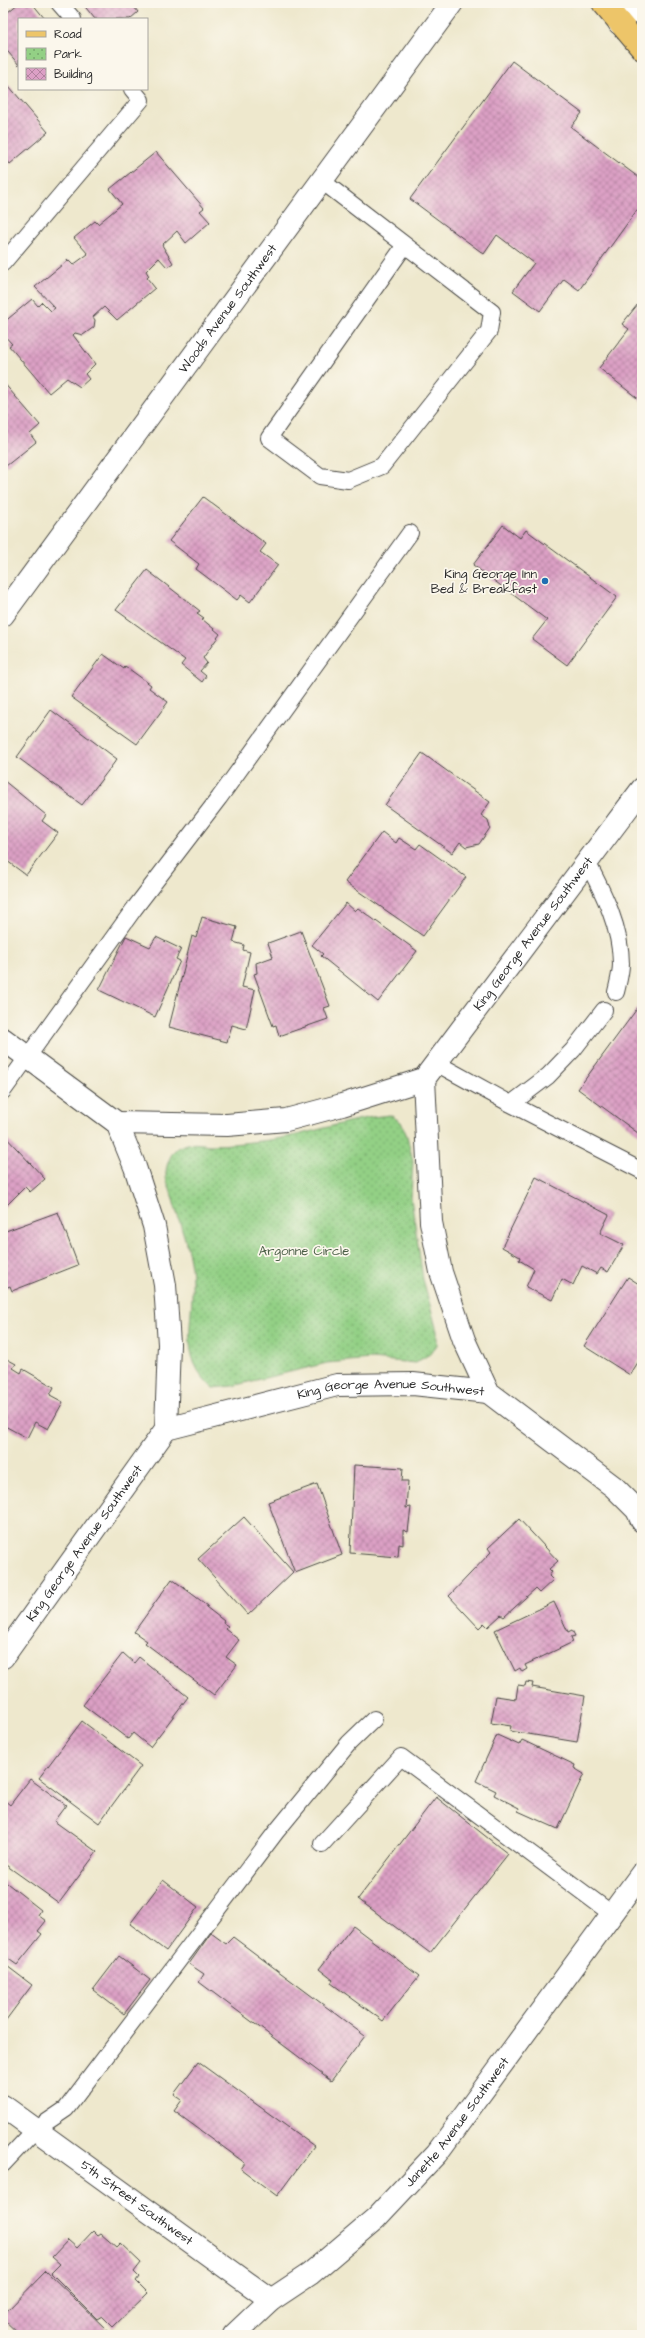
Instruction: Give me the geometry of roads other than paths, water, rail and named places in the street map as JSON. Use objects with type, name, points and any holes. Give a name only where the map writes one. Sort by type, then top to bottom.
[{"type":"main road","points":[[603,3],[642,49]]},
{"type":"street","name":"Woods Avenue Southwest","points":[[3,615],[452,3]]},
{"type":"street","points":[[619,23],[642,3]]},
{"type":"street","name":"King George Avenue Southwest","points":[[488,1392],[464,1340],[441,1272],[431,1222],[430,1071],[642,789]]},
{"type":"street","points":[[3,1039],[118,1124],[135,1167],[154,1226],[165,1285],[170,1344],[166,1429]]},
{"type":"street","points":[[118,1124],[227,1125],[286,1120],[342,1105],[430,1071]]},
{"type":"street","name":"King George Avenue Southwest","points":[[3,1657],[166,1429],[337,1386],[413,1384],[488,1392]]},
{"type":"street","points":[[488,1392],[614,1487],[637,1510],[642,1521]]},
{"type":"street","points":[[614,1487],[642,1492]]},
{"type":"street","name":"Janette Avenue Southwest","points":[[234,2335],[271,2300],[310,2274],[376,2218],[438,2153],[642,1874]]},
{"type":"street","name":"5th Street Southwest","points":[[3,2106],[271,2300]]},
{"type":"lane","points":[[59,3],[72,18]]},
{"type":"lane","points":[[3,263],[141,100],[133,90]]},
{"type":"lane","points":[[322,181],[492,312],[489,331],[382,466],[348,480],[320,476],[269,438],[405,245]]},
{"type":"lane","points":[[3,1091],[134,909],[219,798],[410,533]]},
{"type":"lane","points":[[587,862],[606,898],[619,941],[621,966],[616,992]]},
{"type":"lane","points":[[511,1104],[548,1076],[573,1050],[604,1010]]},
{"type":"lane","points":[[430,1071],[511,1104],[642,1171]]},
{"type":"lane","points":[[3,2164],[36,2130],[66,2109],[276,1832],[349,1743],[374,1718]]},
{"type":"lane","points":[[322,1844],[402,1757],[612,1914]]},
{"type":"place","name":"King George Inn Bed & Breakfast","points":[[545,581]]},
{"type":"park label","name":"Argonne Circle","points":[[304,1251]]}]
